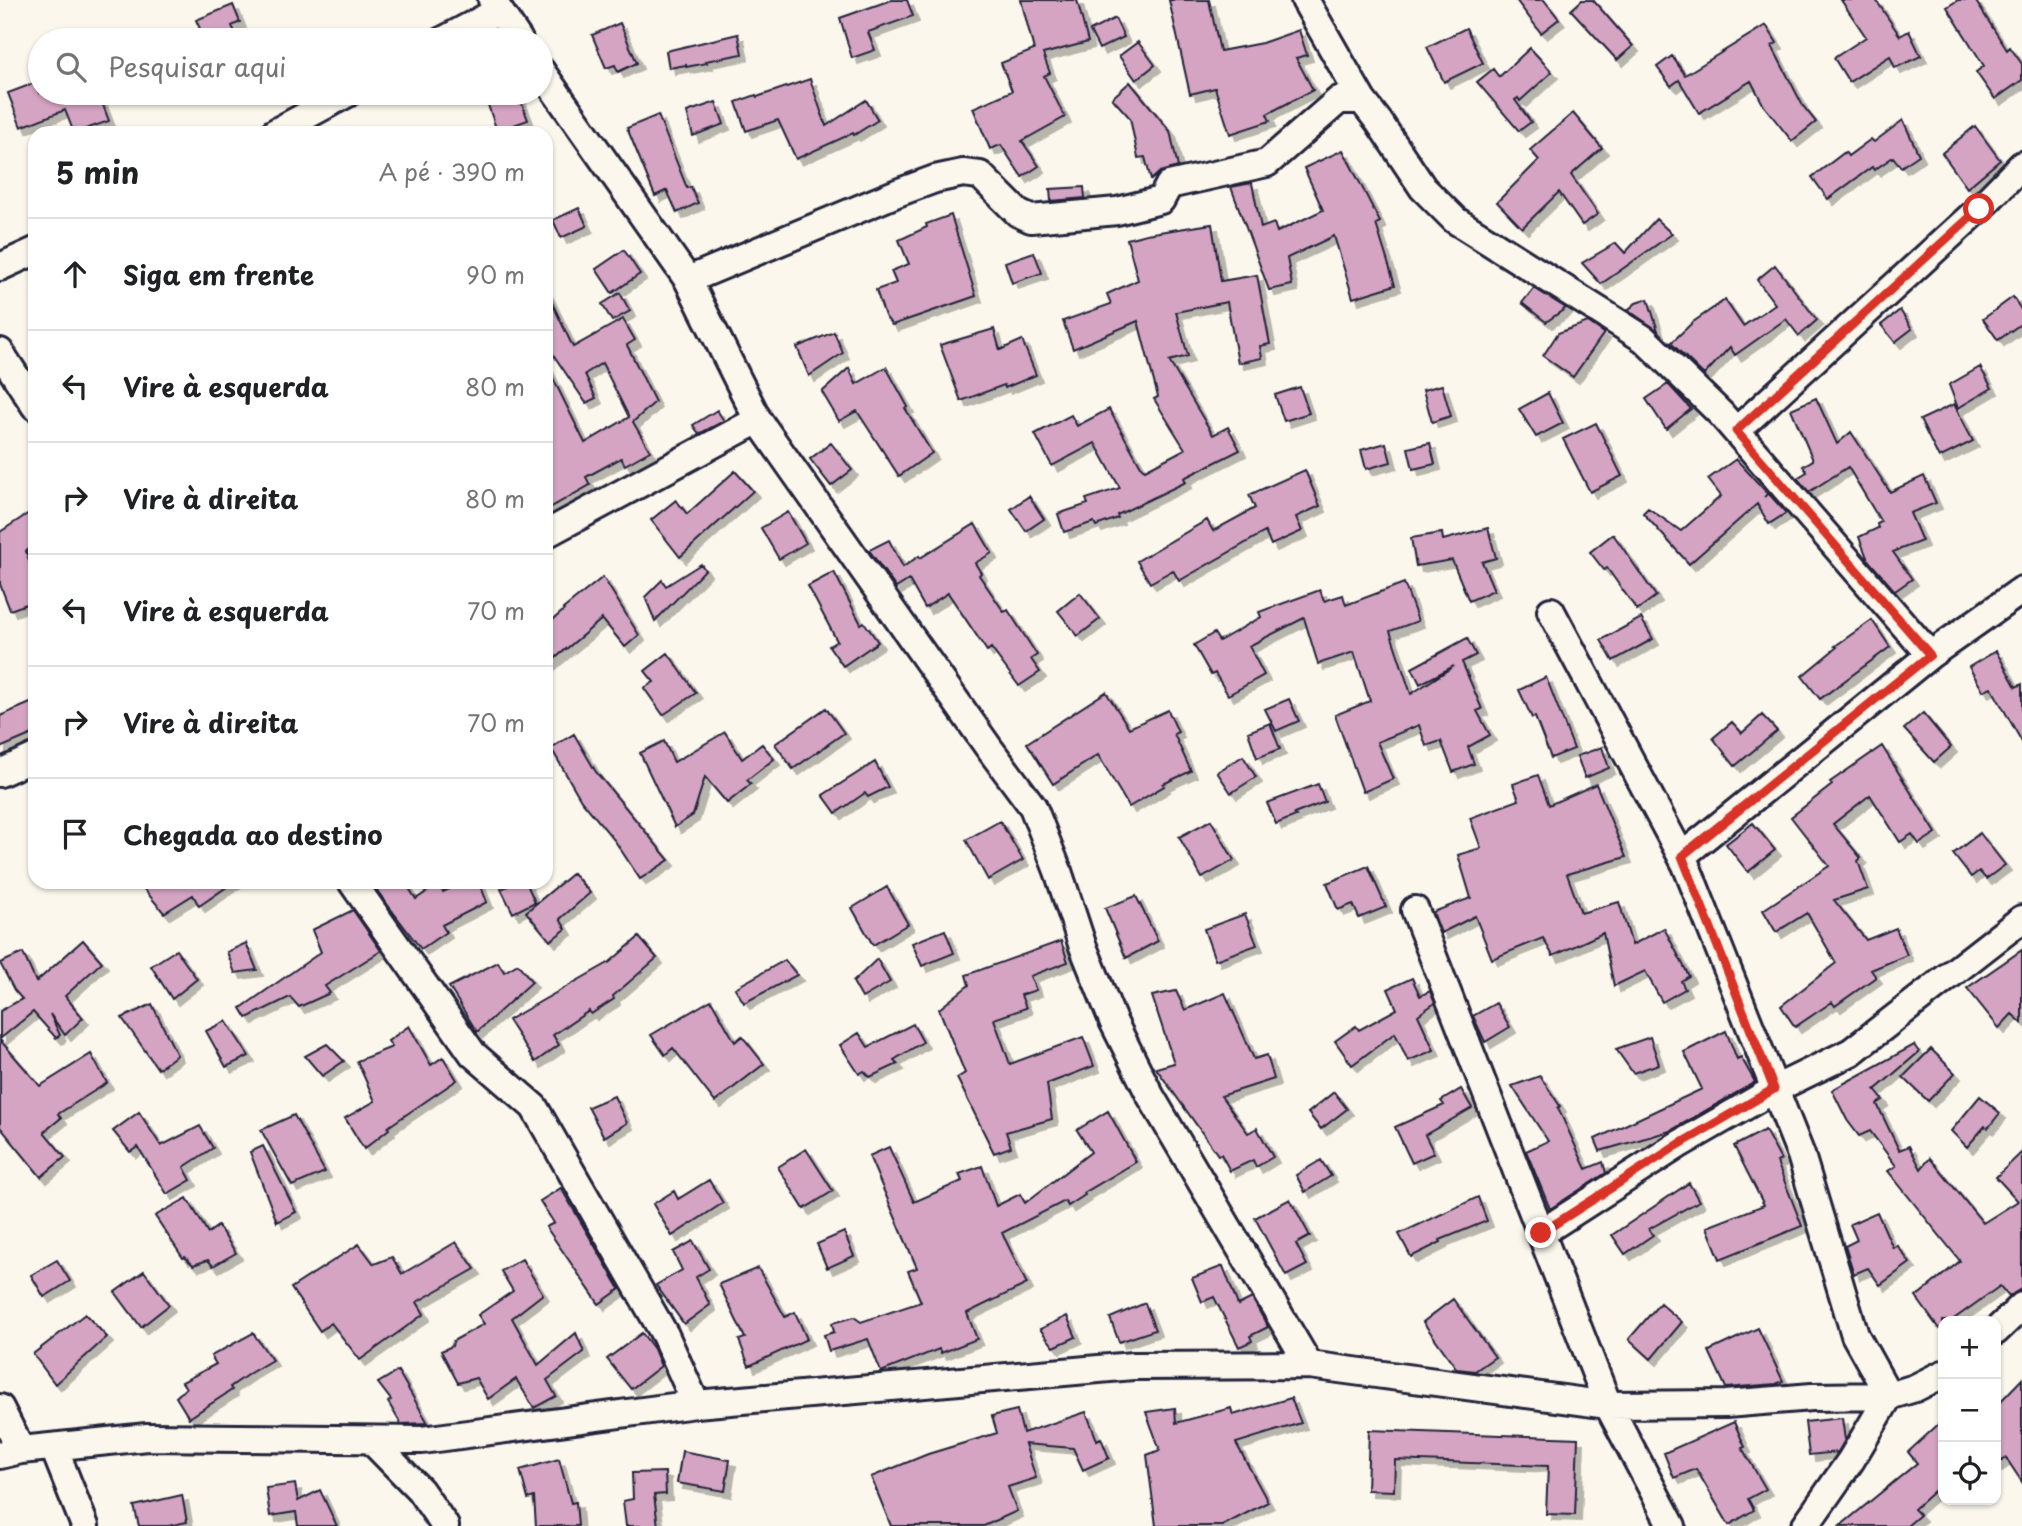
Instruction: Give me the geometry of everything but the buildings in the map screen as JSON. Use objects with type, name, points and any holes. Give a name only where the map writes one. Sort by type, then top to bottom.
[{"type":"street","points":[[1305,0],[1362,100],[1423,188],[1455,219],[1644,339],[1736,431],[1930,655]]},
{"type":"street","points":[[461,28],[495,5],[511,28]]},
{"type":"street","points":[[553,88],[688,280],[758,420],[1032,807],[1113,1021],[1150,1095],[1309,1366]]},
{"type":"street","points":[[688,280],[935,178],[963,173],[980,176],[1018,213],[1031,219],[1117,211],[1161,200],[1169,185],[1267,163],[1339,100],[1362,100]]},
{"type":"street","points":[[287,126],[326,105]]},
{"type":"street","points":[[1736,431],[1979,209],[2022,165]]},
{"type":"street","points":[[0,267],[28,254]]},
{"type":"street","points":[[0,352],[28,395]]},
{"type":"street","points":[[553,530],[758,420]]},
{"type":"street","points":[[1682,856],[1930,655],[2022,590]]},
{"type":"street","points":[[1551,611],[1682,856],[1801,1155],[1855,1335],[1889,1396]]},
{"type":"street","points":[[0,773],[28,760]]},
{"type":"street","points":[[357,889],[473,1054],[534,1107],[665,1335],[696,1405]]},
{"type":"street","points":[[1415,910],[1608,1405],[1672,1526]]},
{"type":"street","points":[[1541,1233],[1678,1145],[1774,1089],[1851,1052],[2022,919]]},
{"type":"street","points":[[2001,1326],[2022,1306]]},
{"type":"street","points":[[0,1408],[11,1452],[147,1437],[422,1440],[696,1405],[1133,1366],[1309,1366],[1608,1405],[1726,1404],[1812,1397],[1889,1396],[1915,1388],[1938,1376]]},
{"type":"street","points":[[1805,1526],[1851,1460],[1889,1396]]},
{"type":"street","points":[[372,1441],[420,1490],[445,1526]]},
{"type":"street","points":[[54,1448],[85,1526]]},
{"type":"route","points":[[1541,1233],[1678,1145],[1774,1089],[1682,856],[1930,655],[1736,431],[1979,209]]}]
